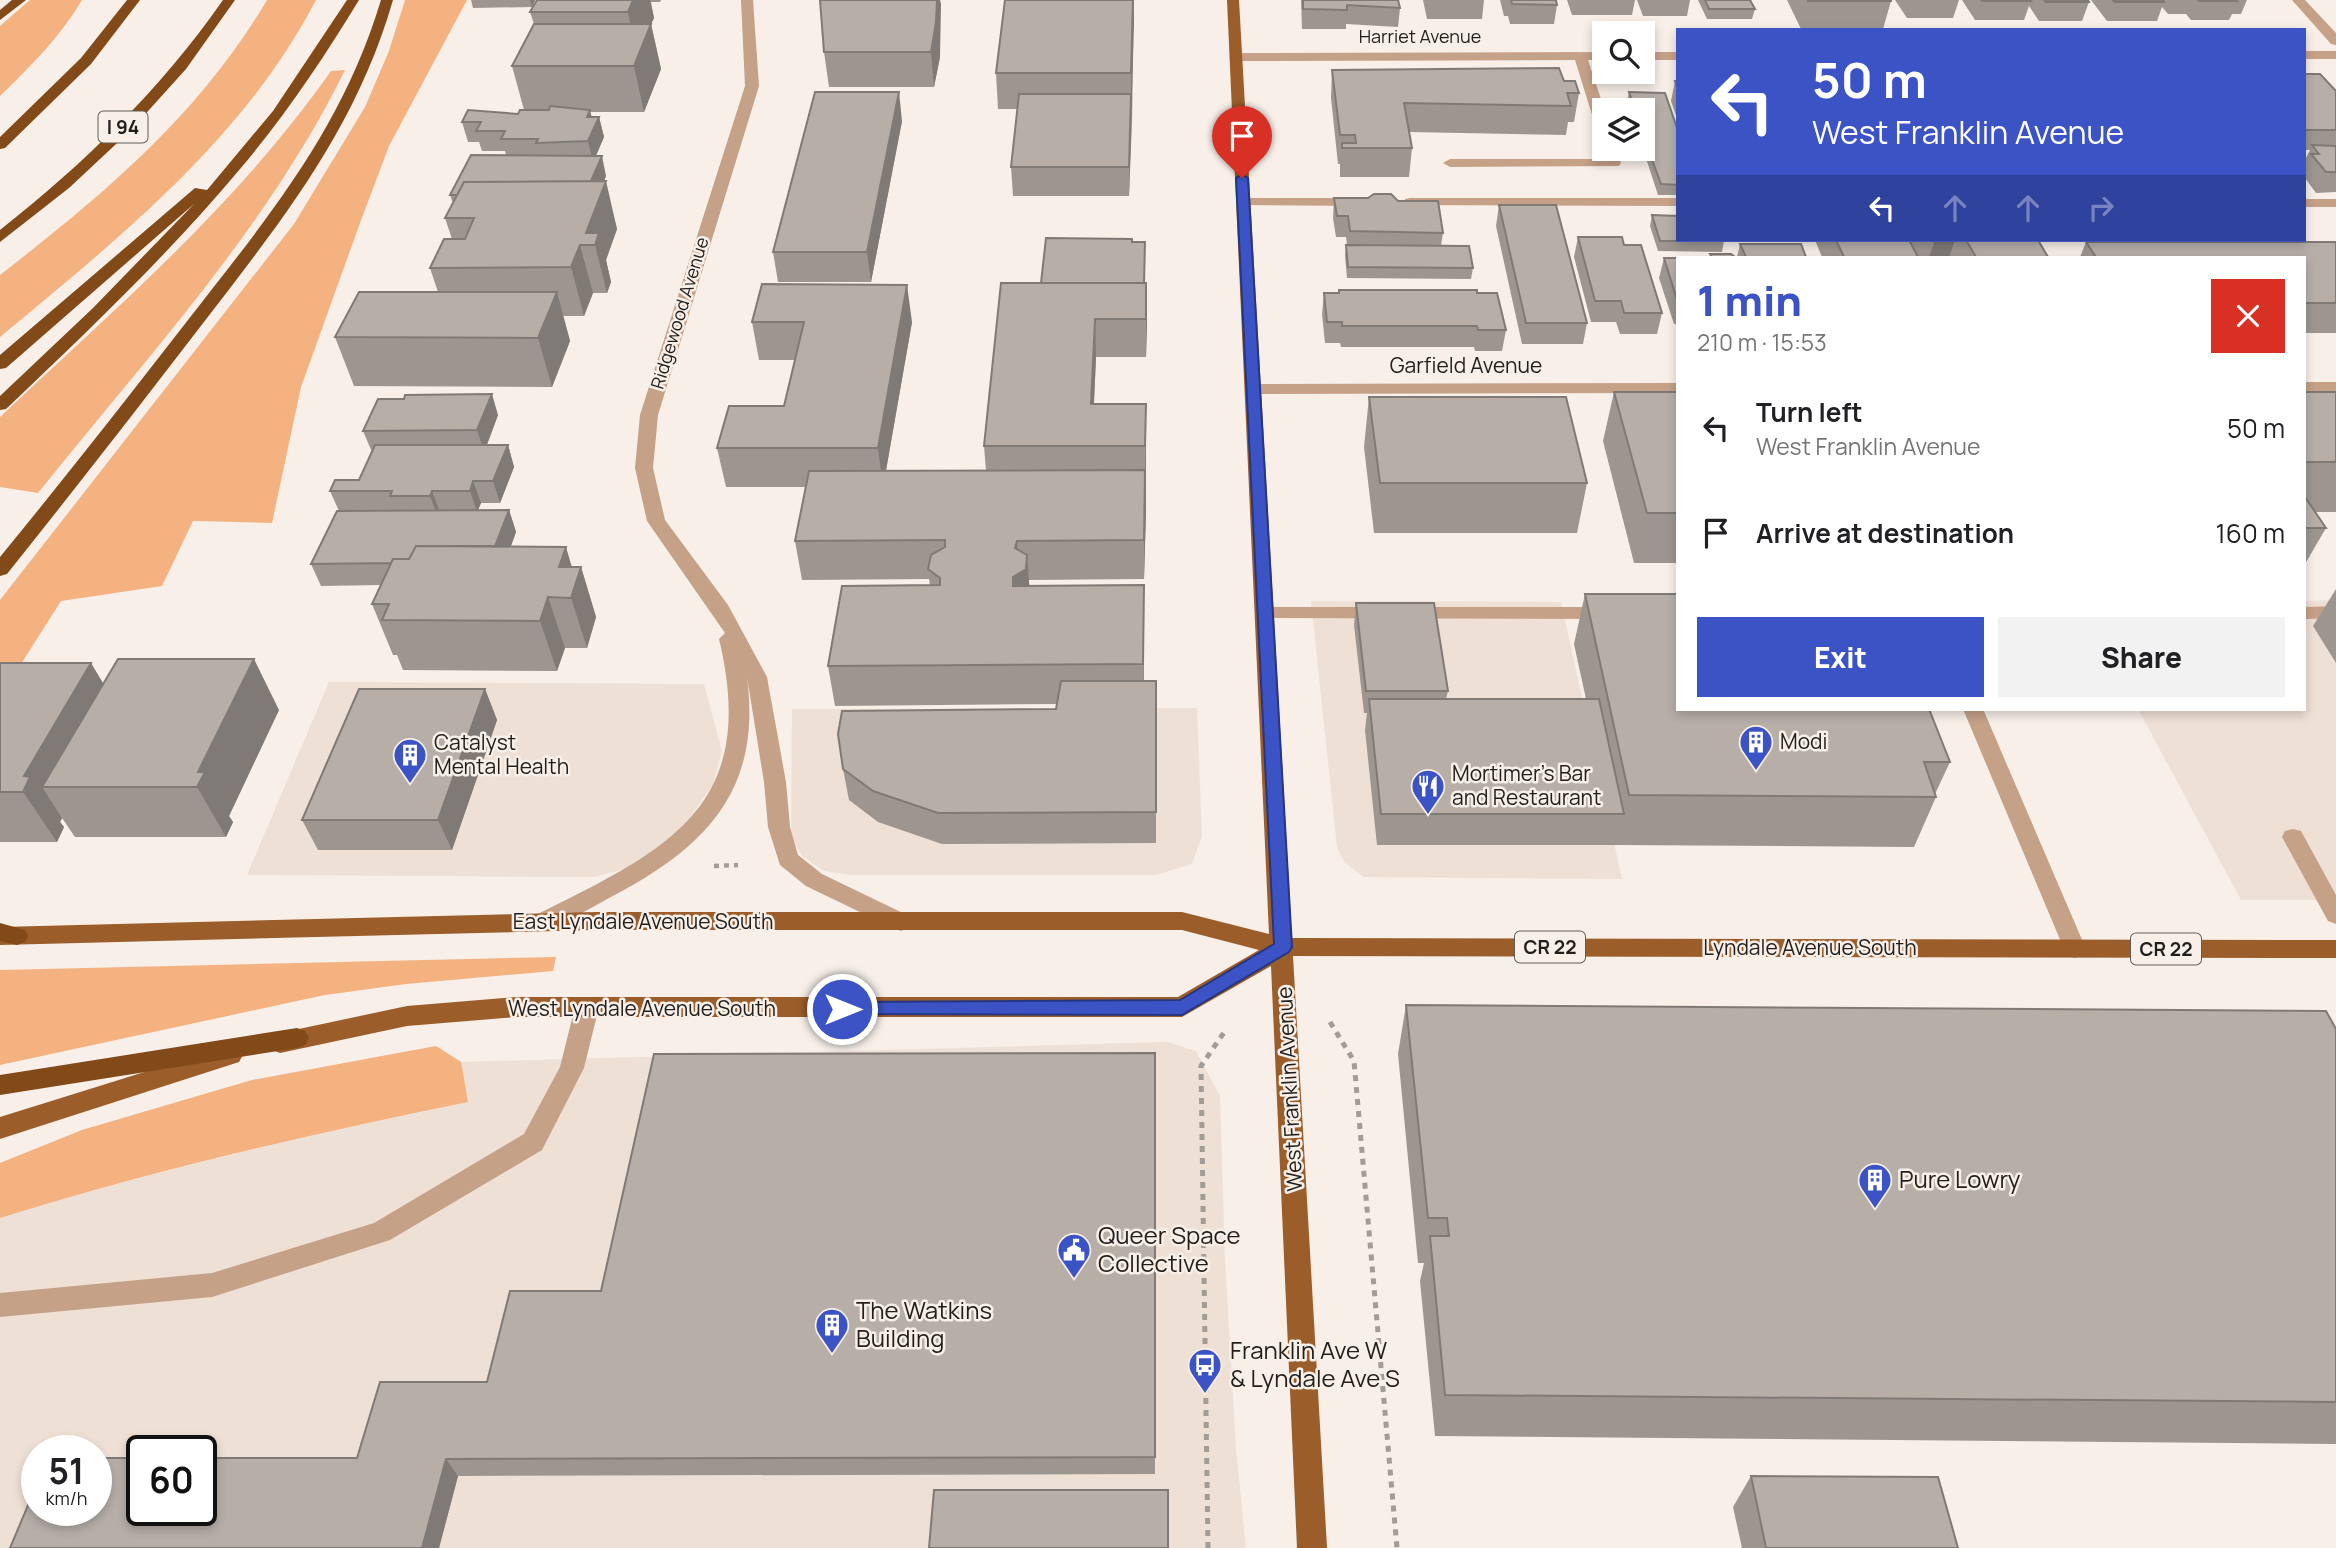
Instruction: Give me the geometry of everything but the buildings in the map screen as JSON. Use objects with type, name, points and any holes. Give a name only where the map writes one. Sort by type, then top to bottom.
[{"type":"highway","points":[[0,16],[20,0]]},
{"type":"highway","points":[[0,145],[86,61],[134,0]]},
{"type":"highway","name":"I 94","points":[[0,237],[53,194],[112,139],[202,40],[229,0]]},
{"type":"highway","points":[[0,405],[206,203],[267,131],[353,0]]},
{"type":"highway","points":[[0,570],[130,407],[300,182],[360,75],[382,24],[387,0]]},
{"type":"highway","points":[[0,364],[207,185],[267,123],[301,81]]},
{"type":"highway","points":[[0,1085],[297,1038]]},
{"type":"main road","name":"West Franklin Avenue","points":[[1233,0],[1312,1548]]},
{"type":"main road","name":"East Lyndale Avenue South","points":[[6,935],[542,922],[1182,921],[1283,947]]},
{"type":"main road","name":"Lyndale Avenue South","points":[[1283,947],[2336,949]]},
{"type":"main road","name":"West Lyndale Avenue South","points":[[0,1128],[176,1071],[297,1038],[407,1016],[517,1007],[1182,1007],[1283,947]]},
{"type":"street","name":"Ridgewood Avenue","points":[[747,0],[752,86],[649,415],[644,468],[656,521],[720,610],[744,648],[757,677],[773,763],[779,827],[788,859],[814,880],[901,922]]},
{"type":"street","points":[[2298,0],[2336,41]]},
{"type":"street","points":[[2306,55],[2336,55]]},
{"type":"street","points":[[1580,56],[1593,98]]},
{"type":"street","name":"Harriet Avenue","points":[[1236,57],[1592,56]]},
{"type":"street","points":[[1655,56],[1676,56]]},
{"type":"street","points":[[1450,163],[1614,163],[1613,161]]},
{"type":"street","points":[[1243,202],[1676,202]]},
{"type":"street","points":[[2306,203],[2336,203]]},
{"type":"street","points":[[2306,387],[2336,387]]},
{"type":"street","name":"Garfield Avenue","points":[[1253,390],[1676,388]]},
{"type":"street","name":"Ridgewood Avenue","points":[[542,922],[621,880],[681,843],[714,807],[731,768],[741,698],[738,671],[720,610]]},
{"type":"street","points":[[2306,612],[2336,612]]},
{"type":"street","points":[[1265,614],[1626,613]]},
{"type":"street","points":[[1974,711],[2075,949]]},
{"type":"street","points":[[2293,837],[2336,915]]},
{"type":"street","points":[[0,1305],[212,1285],[381,1232],[533,1142],[572,1068],[587,1007]]},
{"type":"path","points":[[1326,1015],[1354,1061],[1397,1548]]},
{"type":"path","points":[[1208,1548],[1201,1066],[1231,1022]]},
{"type":"shaded area","points":[[30,0],[82,0],[55,39],[0,96],[0,26]]},
{"type":"shaded area","points":[[267,0],[316,0],[286,51],[253,98],[175,184],[133,224],[0,337],[0,275],[76,214],[147,150],[211,80]]},
{"type":"shaded area","points":[[405,0],[467,0],[389,146],[360,223],[301,387],[272,523],[193,521],[162,586],[61,601],[0,697],[0,600],[294,224],[365,107],[389,51]]},
{"type":"shaded area","points":[[345,70],[314,128],[243,237],[38,493],[0,487],[0,417],[132,294],[215,211],[256,167],[331,71]]},
{"type":"shaded area","points":[[2336,600],[2336,900],[2241,900],[2139,711],[2306,711],[2306,601]]},
{"type":"shaded area","points":[[1311,601],[1561,602],[1622,879],[1364,877],[1345,863],[1337,847]]},
{"type":"shaded area","points":[[329,682],[704,684],[722,751],[713,784],[681,831],[637,866],[594,877],[247,875]]},
{"type":"shaded area","points":[[1197,708],[1202,836],[1192,864],[1156,875],[851,875],[824,871],[802,856],[791,837],[792,709]]},
{"type":"shaded area","points":[[556,957],[553,971],[406,984],[325,995],[0,1065],[0,970]]},
{"type":"shaded area","points":[[1167,1042],[1196,1051],[1220,1096],[1225,1259],[1236,1449],[1246,1548],[0,1548],[0,1163],[82,1130],[252,1080],[436,1046],[461,1062]]},
{"type":"shaded area","points":[[436,1046],[461,1062],[468,1102],[232,1154],[0,1218],[0,1163],[82,1130],[252,1080]]},
{"type":"place","name":"Modi","points":[[1756,772]]},
{"type":"place","name":"Catalyst Mental Health","points":[[410,785]]},
{"type":"place","name":"Mortimer's Bar and Restaurant","points":[[1428,816]]},
{"type":"place","name":"Pure Lowry","points":[[1875,1210]]},
{"type":"place","name":"Queer Space Collective","points":[[1074,1280]]},
{"type":"place","name":"The Watkins Building","points":[[832,1355]]},
{"type":"place","name":"Franklin Ave W & Lyndale Ave S","points":[[1205,1395]]},
{"type":"route","points":[[842,1009],[1182,1007],[1283,947],[1242,178]]}]
